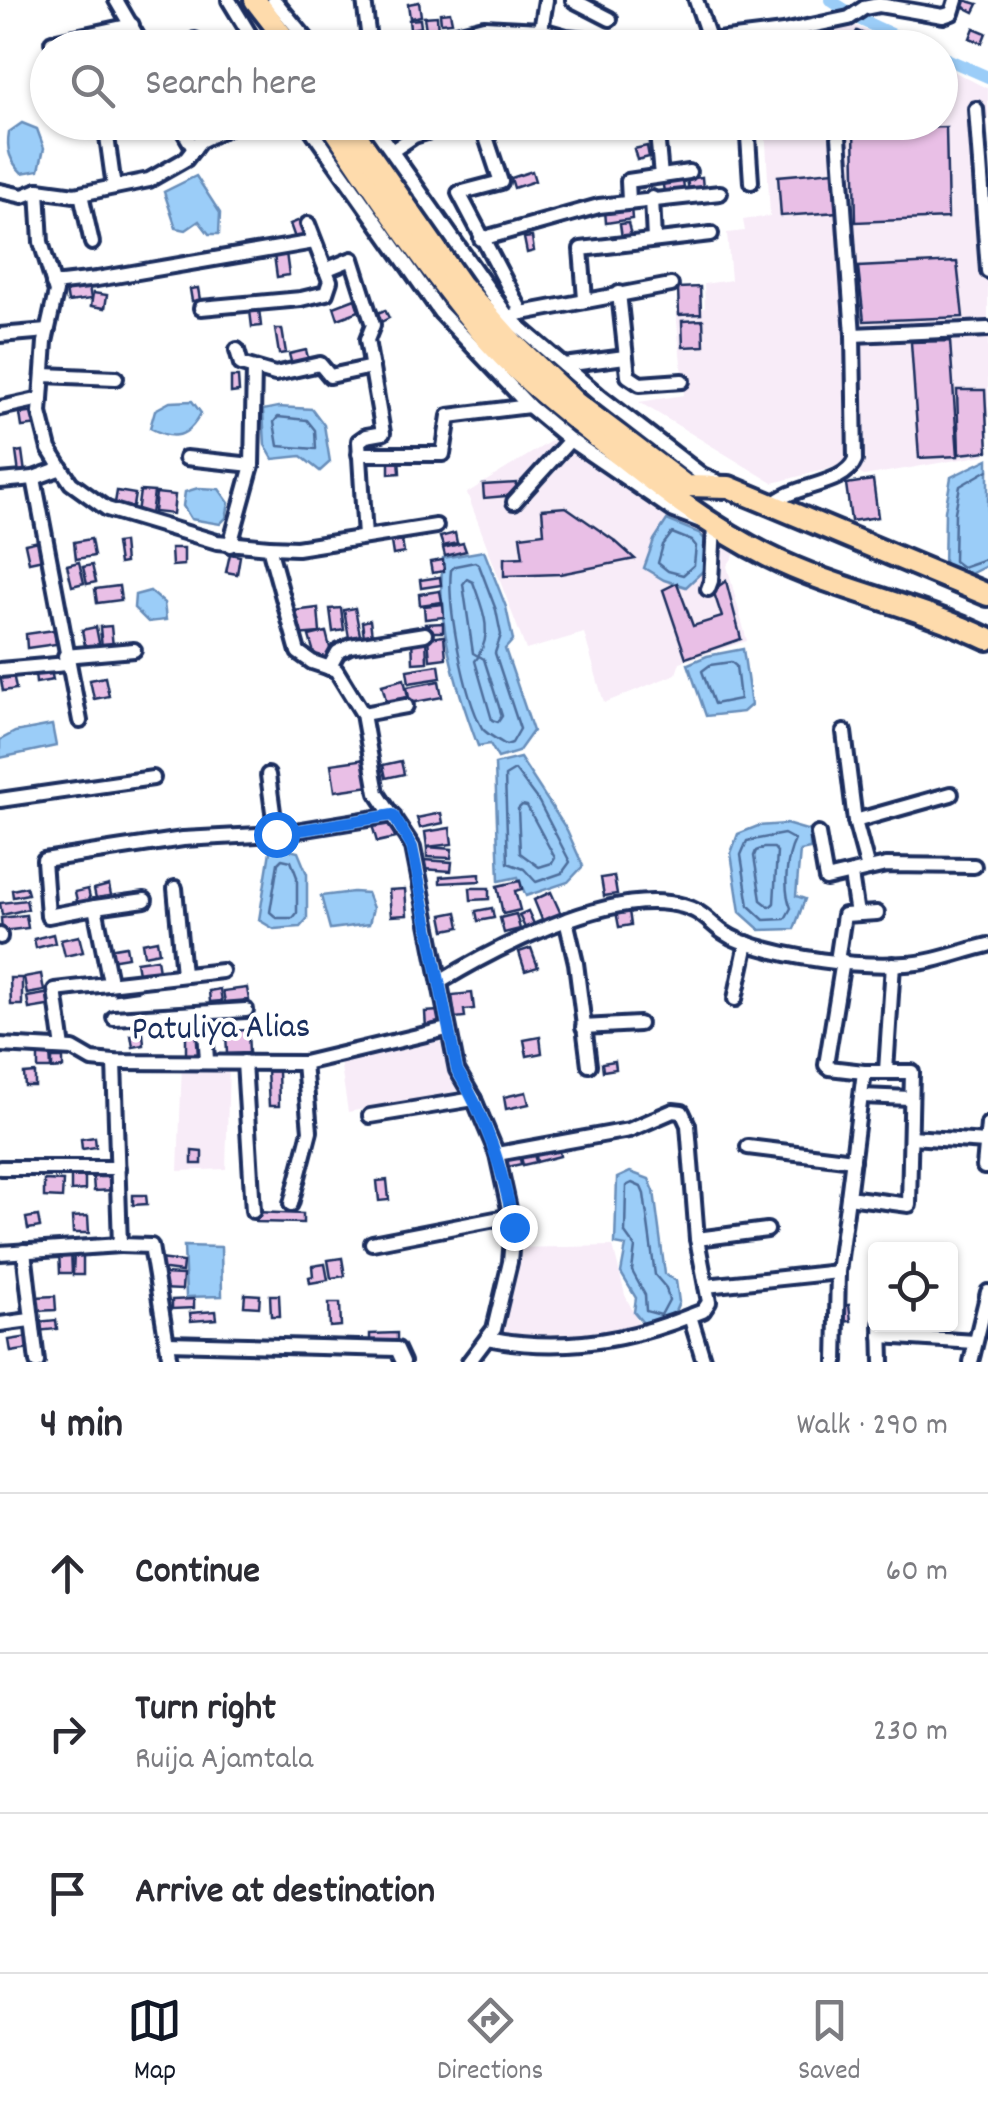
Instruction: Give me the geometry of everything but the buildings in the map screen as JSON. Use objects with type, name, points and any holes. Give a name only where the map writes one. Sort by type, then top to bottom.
[{"type":"highway","points":[[244,0],[264,30]]},
{"type":"highway","points":[[256,0],[278,30]]},
{"type":"highway","points":[[342,140],[483,335],[549,399],[655,484],[714,526],[768,556],[836,585],[988,639]]},
{"type":"highway","points":[[360,140],[461,285],[513,343],[576,403],[686,486],[729,487],[988,595]]},
{"type":"street","points":[[116,0],[135,30]]},
{"type":"street","points":[[230,0],[248,30]]},
{"type":"street","points":[[274,0],[299,30]]},
{"type":"street","points":[[364,0],[368,30]]},
{"type":"street","points":[[471,30],[541,30],[546,0]]},
{"type":"street","points":[[573,0],[610,19]]},
{"type":"street","points":[[696,0],[706,30]]},
{"type":"street","points":[[797,30],[849,18],[874,4],[943,16],[952,13],[956,0]]},
{"type":"street","points":[[108,30],[132,25]]},
{"type":"street","points":[[976,109],[988,270]]},
{"type":"street","points":[[107,140],[114,187]]},
{"type":"street","points":[[189,140],[194,149]]},
{"type":"street","points":[[0,191],[24,196],[38,190],[81,194],[149,180],[186,160],[202,140]]},
{"type":"street","points":[[319,140],[440,312],[529,406],[570,440],[674,511],[714,526],[708,589]]},
{"type":"street","points":[[384,140],[508,317],[702,475],[729,487]]},
{"type":"street","points":[[392,151],[408,140]]},
{"type":"street","points":[[487,140],[501,182],[459,193],[522,313]]},
{"type":"street","points":[[658,140],[662,176]]},
{"type":"street","points":[[748,140],[751,182]]},
{"type":"street","points":[[771,506],[792,490],[837,477],[852,467],[856,449],[853,335],[839,140]]},
{"type":"street","points":[[629,201],[628,180],[689,172]]},
{"type":"street","points":[[38,190],[42,242],[56,292],[40,413],[49,449],[71,483],[108,509],[230,545],[297,548],[436,526]]},
{"type":"street","points":[[481,239],[629,201],[720,193]]},
{"type":"street","points":[[81,194],[92,243]]},
{"type":"street","points":[[652,198],[654,240]]},
{"type":"street","points":[[201,308],[326,293],[330,281],[308,224]]},
{"type":"street","points":[[586,299],[581,249],[711,234]]},
{"type":"street","points":[[53,284],[314,242]]},
{"type":"street","points":[[325,270],[352,259],[373,324],[367,340],[383,433],[362,438],[359,454],[365,537]]},
{"type":"street","points":[[508,317],[671,285]]},
{"type":"street","points":[[619,293],[628,376],[640,384],[682,381]]},
{"type":"street","points":[[853,335],[988,328]]},
{"type":"street","points":[[0,335],[48,331]]},
{"type":"street","points":[[237,350],[241,364],[275,374],[320,364],[330,376],[372,367]]},
{"type":"street","points":[[564,365],[625,357]]},
{"type":"street","points":[[230,545],[252,465],[254,369]]},
{"type":"street","points":[[42,375],[116,378]]},
{"type":"street","points":[[0,408],[41,399]]},
{"type":"street","points":[[359,454],[443,454],[450,416],[529,406]]},
{"type":"street","points":[[514,502],[570,440]]},
{"type":"street","points":[[186,458],[252,465]]},
{"type":"street","points":[[0,481],[34,478],[61,468]]},
{"type":"street","points":[[34,478],[80,721]]},
{"type":"street","points":[[269,547],[298,652],[336,670],[363,714],[377,793],[412,847],[457,1070],[497,1154],[512,1216],[510,1262],[494,1329],[469,1362]]},
{"type":"street","points":[[329,668],[338,652],[350,646],[425,634]]},
{"type":"street","points":[[0,670],[134,650]]},
{"type":"street","points":[[363,714],[406,706]]},
{"type":"street","points":[[844,732],[855,820],[868,869]]},
{"type":"street","points":[[268,775],[276,834]]},
{"type":"street","points":[[0,800],[153,778]]},
{"type":"street","points":[[855,820],[951,794]]},
{"type":"street","points":[[145,900],[48,916],[44,860],[182,839],[276,834],[393,815]]},
{"type":"street","points":[[818,834],[824,877],[833,880],[886,866],[974,866]]},
{"type":"street","points":[[851,875],[857,914]]},
{"type":"street","points":[[175,888],[183,974]]},
{"type":"street","points":[[440,982],[472,962],[566,920],[620,903],[664,902],[695,907],[731,938],[747,944],[840,961],[909,964],[988,945]]},
{"type":"street","points":[[95,907],[110,982]]},
{"type":"street","points":[[848,1197],[909,1205],[912,1072],[864,1072],[829,1068],[826,1064],[844,915],[877,913]]},
{"type":"street","points":[[566,920],[576,963],[589,1065]]},
{"type":"street","points":[[735,999],[747,944]]},
{"type":"street","points":[[886,1072],[893,964]]},
{"type":"street","points":[[63,1048],[55,990],[222,971]]},
{"type":"street","points":[[114,1018],[246,1010]]},
{"type":"street","points":[[204,1014],[207,1060]]},
{"type":"street","points":[[583,1027],[639,1024]]},
{"type":"street","name":"Patuliya Alias","points":[[0,1045],[73,1048],[92,1060],[114,1062],[304,1062],[447,1028]]},
{"type":"street","points":[[114,1062],[120,1245]]},
{"type":"street","points":[[244,1062],[253,1211]]},
{"type":"street","points":[[291,1204],[310,1131],[304,1062]]},
{"type":"street","points":[[836,1362],[838,1272],[864,1072]]},
{"type":"street","points":[[862,1096],[910,1098]]},
{"type":"street","points":[[370,1116],[474,1099]]},
{"type":"street","points":[[487,1338],[560,1345],[621,1338],[707,1308],[688,1125],[682,1112],[629,1130],[497,1154]]},
{"type":"street","points":[[988,1124],[984,1167],[988,1167]]},
{"type":"street","points":[[910,1137],[986,1142]]},
{"type":"street","points":[[748,1147],[853,1160]]},
{"type":"street","points":[[0,1168],[118,1168]]},
{"type":"street","points":[[372,1243],[512,1216]]},
{"type":"street","points":[[697,1239],[767,1230]]},
{"type":"street","points":[[0,1253],[151,1246],[170,1362]]},
{"type":"street","points":[[24,1251],[36,1362]]},
{"type":"street","points":[[706,1286],[838,1272]]},
{"type":"street","points":[[970,1362],[988,1292]]},
{"type":"street","points":[[690,1316],[704,1362]]},
{"type":"street","points":[[0,1324],[30,1320]]},
{"type":"street","points":[[881,1332],[882,1362]]},
{"type":"street","points":[[897,1332],[976,1342]]},
{"type":"street","points":[[167,1343],[272,1355],[397,1350],[403,1362]]},
{"type":"shaded area","points":[[850,23],[865,30],[815,30]]},
{"type":"shaded area","points":[[958,74],[988,89],[985,455],[864,476],[843,465],[773,483],[639,402],[684,395],[676,311],[705,308],[704,284],[731,280],[727,233],[745,231],[743,220],[770,216],[766,140],[958,140]]},
{"type":"shaded area","points":[[567,431],[670,503],[743,542],[727,566],[747,641],[680,662],[676,674],[604,703],[584,633],[526,650],[467,493]]},
{"type":"shaded area","points":[[440,1041],[458,1091],[348,1112],[340,1060]]},
{"type":"shaded area","points":[[182,1064],[229,1064],[226,1169],[178,1171]]},
{"type":"shaded area","points":[[613,1246],[625,1295],[644,1334],[526,1341],[496,1336],[514,1248]]},
{"type":"water","points":[[22,123],[30,126],[30,140],[41,140],[44,148],[39,170],[22,173],[12,160],[9,132]]},
{"type":"water","points":[[196,176],[220,213],[219,234],[209,234],[199,221],[186,230],[176,228],[164,192]]},
{"type":"water","points":[[192,401],[201,413],[185,432],[173,436],[150,428],[155,410],[170,402]]},
{"type":"water","points":[[312,409],[324,425],[330,462],[320,471],[301,456],[273,459],[265,445],[263,410]]},
{"type":"water","points":[[988,459],[988,565],[962,578],[944,571],[945,511],[951,477]]},
{"type":"water","points":[[219,489],[229,503],[226,518],[220,524],[191,519],[183,506],[185,492]]},
{"type":"water","points":[[667,520],[699,533],[707,542],[704,570],[686,587],[644,568],[654,540]]},
{"type":"water","points":[[484,551],[506,607],[513,640],[505,649],[533,731],[518,752],[498,758],[490,744],[478,746],[455,677],[442,606],[443,558]]},
{"type":"water","points":[[150,591],[164,603],[166,620],[148,622],[134,608],[135,595]]},
{"type":"water","points":[[743,649],[751,705],[743,712],[706,716],[688,664]]},
{"type":"water","points":[[52,725],[56,746],[0,758],[0,740],[15,732]]},
{"type":"water","points":[[520,758],[567,830],[583,866],[568,882],[526,896],[518,877],[499,881],[495,764]]},
{"type":"water","points":[[786,824],[810,831],[810,849],[800,851],[796,896],[805,899],[794,929],[760,930],[740,912],[731,853],[738,834],[758,826]]},
{"type":"water","points":[[281,848],[298,852],[307,874],[307,919],[300,927],[274,929],[259,920],[270,851]]},
{"type":"water","points":[[367,893],[373,908],[369,924],[330,929],[321,896]]},
{"type":"water","points":[[630,1172],[649,1179],[654,1191],[665,1274],[676,1281],[679,1302],[669,1326],[644,1324],[634,1312],[636,1298],[621,1273],[626,1246],[615,1244],[617,1178]]},
{"type":"water","points":[[184,1246],[221,1247],[222,1296],[186,1297]]},
{"type":"waterway","points":[[830,0],[883,30]]},
{"type":"waterway","points":[[958,64],[988,77]]},
{"type":"route","points":[[276,834],[393,815],[412,847],[457,1070],[497,1154],[514,1227]]}]
